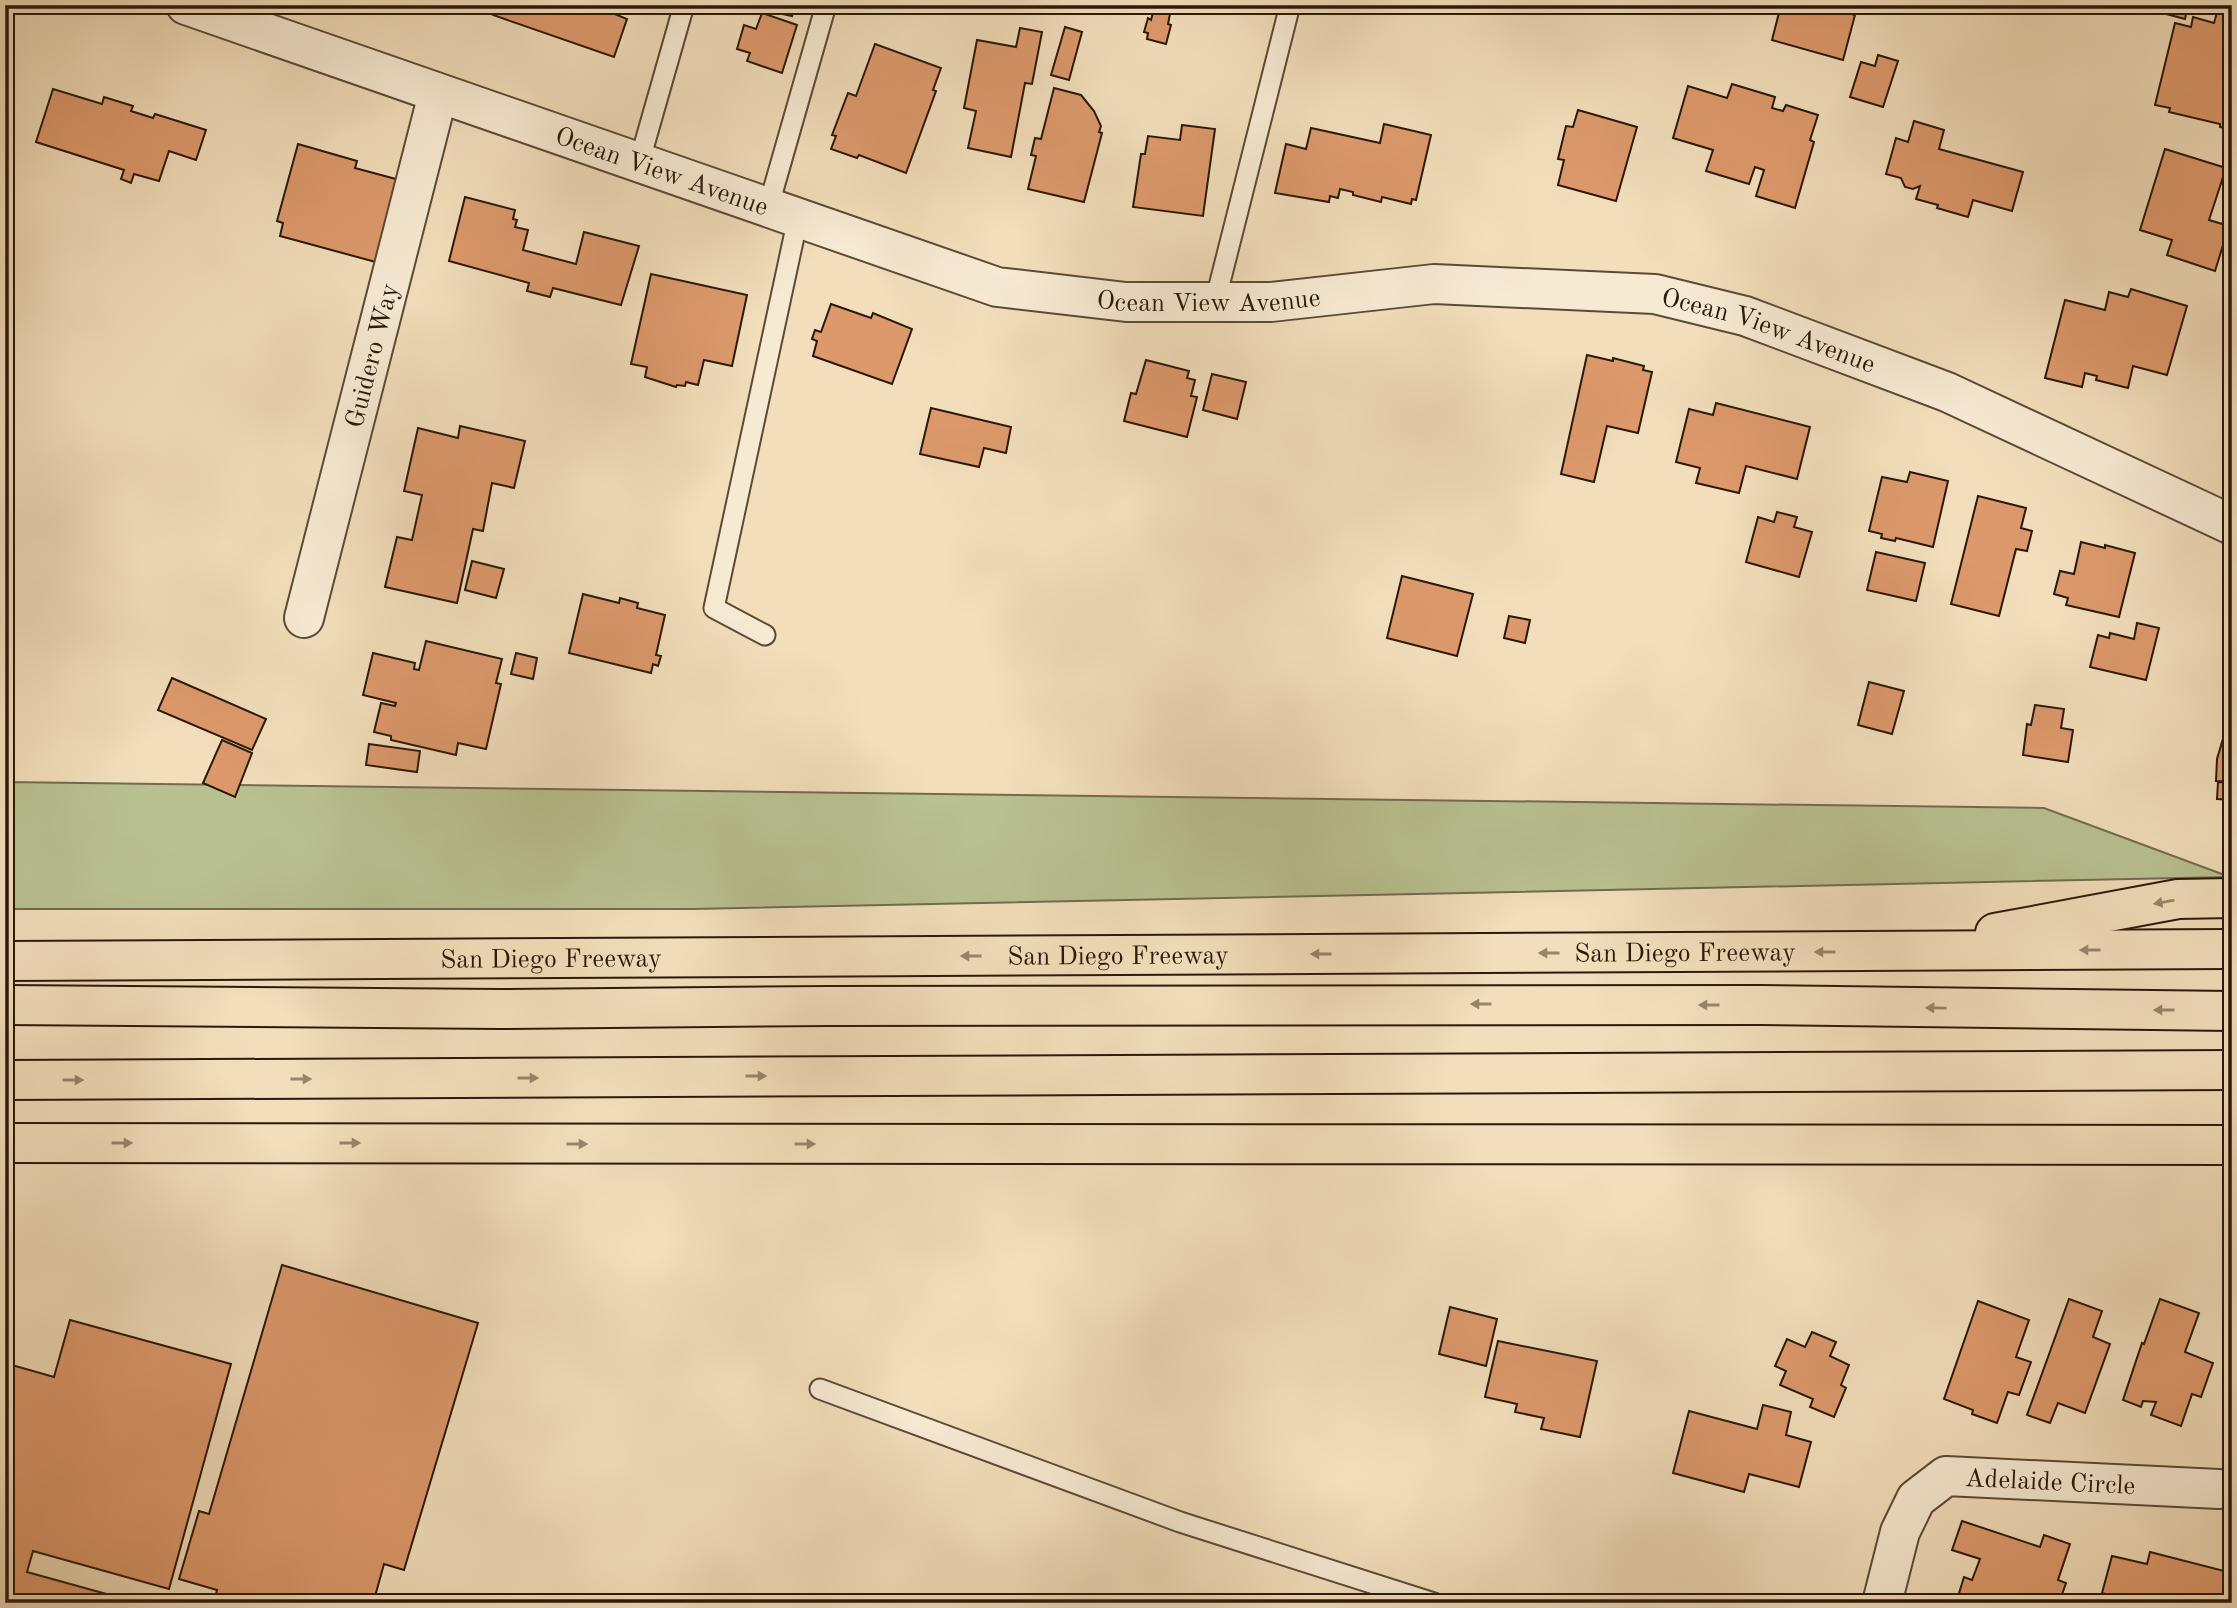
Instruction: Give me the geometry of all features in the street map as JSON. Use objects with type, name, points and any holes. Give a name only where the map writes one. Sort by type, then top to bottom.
[{"type":"highway","points":[[1893,951],[2178,899],[2232,898]]},
{"type":"highway","name":"San Diego Freeway","points":[[5,961],[2232,949]]},
{"type":"highway","points":[[5,1005],[501,1009],[1706,1004],[2232,1011]]},
{"type":"highway","points":[[5,1080],[2232,1070]]},
{"type":"highway","points":[[5,1143],[2232,1145]]},
{"type":"street","name":"Ocean View Avenue","points":[[186,5],[998,287],[1126,302],[1271,302],[1434,284],[1655,294],[1745,316],[1947,392],[2230,519]]},
{"type":"street","name":"Guidero Way","points":[[304,618],[438,94]]},
{"type":"street","name":"Adelaide Circle","points":[[1882,1603],[1900,1532],[1916,1499],[1946,1476],[2219,1489]]},
{"type":"lane","points":[[639,163],[684,5]]},
{"type":"lane","points":[[765,635],[714,608],[783,213],[826,5]]},
{"type":"lane","points":[[1215,302],[1290,5]]},
{"type":"lane","points":[[820,1389],[1180,1522],[1434,1603]]},
{"type":"green space","points":[[5,782],[2044,808],[2230,877],[693,909],[5,909]]},
{"type":"building","points":[[497,5],[593,5],[627,19],[614,57],[493,15]]},
{"type":"building","points":[[769,5],[795,5],[792,16],[768,11]]},
{"type":"building","points":[[1155,5],[1171,9],[1168,24],[1171,25],[1166,44],[1147,39],[1148,33],[1144,32]]},
{"type":"building","points":[[1781,5],[1821,5],[1855,15],[1843,60],[1772,40]]},
{"type":"building","points":[[2148,5],[2188,5],[2185,19],[2147,9]]},
{"type":"building","points":[[2218,9],[2232,13],[2232,130],[2220,127],[2220,124],[2169,112],[2170,108],[2155,105],[2175,23],[2191,27],[2193,17],[2214,23]]},
{"type":"building","points":[[762,13],[797,25],[782,73],[747,61],[750,53],[737,49],[744,25],[756,29]]},
{"type":"building","points":[[1065,27],[1082,32],[1069,80],[1051,75]]},
{"type":"building","points":[[1020,28],[1042,32],[1032,84],[1025,83],[1011,157],[968,148],[976,111],[964,108],[977,40],[1016,47]]},
{"type":"building","points":[[875,44],[941,68],[933,90],[936,91],[906,173],[859,155],[857,158],[831,149],[836,136],[832,135],[848,93],[856,96]]},
{"type":"building","points":[[1878,55],[1898,61],[1883,107],[1850,97],[1861,62],[1875,66]]},
{"type":"building","points":[[1732,84],[1775,97],[1772,108],[1783,111],[1786,105],[1818,115],[1810,140],[1814,142],[1795,208],[1756,196],[1764,170],[1755,167],[1749,184],[1706,171],[1713,150],[1673,138],[1688,86],[1727,98]]},
{"type":"building","points":[[1054,88],[1081,95],[1094,111],[1101,126],[1099,132],[1102,133],[1084,202],[1028,189],[1036,156],[1031,155],[1035,138],[1041,139]]},
{"type":"building","points":[[53,89],[102,104],[104,97],[133,106],[131,111],[153,118],[155,114],[206,130],[196,160],[169,151],[159,181],[134,174],[131,183],[121,179],[124,170],[36,142]]},
{"type":"building","points":[[1578,110],[1637,127],[1616,201],[1558,185],[1564,160],[1558,159],[1566,126],[1573,127]]},
{"type":"building","points":[[1914,121],[1944,130],[1939,149],[2023,172],[2012,211],[1973,200],[1968,217],[1937,208],[1938,205],[1916,199],[1920,186],[1913,189],[1905,187],[1901,178],[1886,174],[1896,138],[1908,142]]},
{"type":"building","points":[[1384,124],[1431,135],[1416,200],[1412,199],[1411,204],[1382,197],[1381,202],[1340,189],[1338,198],[1330,196],[1329,202],[1275,193],[1286,144],[1306,149],[1311,128],[1380,143]]},
{"type":"building","points":[[1182,125],[1215,129],[1203,216],[1133,207],[1141,154],[1145,154],[1148,136],[1180,140]]},
{"type":"building","points":[[298,144],[357,161],[355,168],[407,182],[383,264],[280,236],[283,223],[277,221]]},
{"type":"building","points":[[2165,149],[2226,168],[2209,220],[2229,226],[2215,271],[2167,255],[2172,240],[2140,230]]},
{"type":"building","points":[[465,197],[515,210],[515,227],[528,230],[523,250],[576,264],[584,232],[639,246],[621,305],[553,288],[550,297],[527,291],[529,283],[449,261]]},
{"type":"building","points":[[651,274],[747,295],[732,366],[704,360],[698,385],[686,382],[685,386],[676,387],[645,377],[647,367],[631,364]]},
{"type":"building","points":[[2131,289],[2187,306],[2167,375],[2133,366],[2128,388],[2096,380],[2097,376],[2085,373],[2082,387],[2045,378],[2065,300],[2105,310],[2109,292],[2128,297]]},
{"type":"building","points":[[831,304],[871,318],[873,313],[912,329],[892,384],[813,356],[817,341],[812,339],[815,330],[821,332]]},
{"type":"building","points":[[1587,355],[1644,366],[1643,370],[1652,372],[1638,433],[1607,426],[1594,482],[1561,474]]},
{"type":"building","points":[[1146,360],[1189,371],[1187,378],[1195,380],[1191,396],[1197,397],[1187,437],[1124,421],[1131,393],[1136,394]]},
{"type":"building","points":[[1212,374],[1246,382],[1237,419],[1203,410]]},
{"type":"building","points":[[1716,403],[1810,427],[1797,479],[1746,466],[1739,493],[1696,483],[1700,468],[1676,462],[1689,409],[1713,415]]},
{"type":"building","points":[[931,408],[1011,427],[1006,453],[984,448],[979,467],[920,454]]},
{"type":"building","points":[[460,426],[525,441],[514,488],[492,483],[483,531],[473,529],[457,603],[385,587],[397,537],[412,540],[422,495],[404,491],[418,428],[458,438]]},
{"type":"building","points":[[1910,472],[1948,481],[1933,547],[1896,538],[1895,541],[1881,538],[1882,534],[1869,531],[1882,477],[1907,482]]},
{"type":"building","points":[[1978,496],[2026,508],[2021,528],[2032,531],[2027,551],[2016,549],[1999,616],[1951,604]]},
{"type":"building","points":[[1777,512],[1797,517],[1794,527],[1812,532],[1799,577],[1746,562],[1758,517],[1774,522]]},
{"type":"building","points":[[2081,542],[2135,553],[2119,617],[2066,605],[2068,598],[2054,594],[2060,571],[2074,574]]},
{"type":"building","points":[[1876,552],[1925,563],[1916,601],[1867,590]]},
{"type":"building","points":[[472,561],[504,569],[496,598],[465,590]]},
{"type":"building","points":[[1402,576],[1473,594],[1457,656],[1387,638]]},
{"type":"building","points":[[583,594],[619,603],[620,598],[638,603],[637,608],[665,615],[656,655],[661,656],[658,666],[653,664],[651,673],[569,653]]},
{"type":"building","points":[[1509,616],[1530,620],[1525,643],[1504,638]]},
{"type":"building","points":[[2137,623],[2159,628],[2146,680],[2090,667],[2098,635],[2109,638],[2110,633],[2134,639]]},
{"type":"building","points":[[426,641],[502,659],[496,683],[501,684],[486,749],[458,743],[456,755],[391,740],[391,736],[374,732],[381,703],[395,706],[396,703],[363,695],[373,653],[415,663],[414,669],[419,670]]},
{"type":"building","points":[[516,653],[537,658],[533,679],[511,674]]},
{"type":"building","points":[[172,678],[266,719],[252,750],[158,710]]},
{"type":"building","points":[[1869,682],[1904,691],[1892,734],[1858,725]]},
{"type":"building","points":[[2035,705],[2064,709],[2061,728],[2073,730],[2068,762],[2023,755],[2027,724],[2031,725]]},
{"type":"building","points":[[2225,732],[2232,732],[2232,782],[2216,781],[2217,759]]},
{"type":"building","points":[[222,740],[252,753],[235,797],[203,783]]},
{"type":"building","points":[[369,744],[420,751],[417,772],[366,765]]},
{"type":"building","points":[[2218,782],[2232,783],[2232,800],[2217,799]]},
{"type":"building","points":[[282,1265],[478,1323],[404,1570],[384,1564],[374,1600],[359,1596],[357,1603],[214,1603],[217,1590],[179,1579],[199,1511],[209,1514]]},
{"type":"building","points":[[2069,1299],[2102,1311],[2093,1337],[2110,1344],[2085,1413],[2058,1403],[2050,1423],[2027,1415]]},
{"type":"building","points":[[2160,1299],[2199,1313],[2185,1352],[2213,1363],[2201,1397],[2192,1394],[2181,1426],[2151,1415],[2156,1402],[2143,1401],[2141,1407],[2123,1400]]},
{"type":"building","points":[[1978,1301],[2029,1320],[2016,1357],[2031,1362],[2019,1395],[2008,1392],[1997,1423],[1972,1414],[1973,1410],[1944,1399]]},
{"type":"building","points":[[1450,1307],[1497,1319],[1486,1366],[1439,1354]]},
{"type":"building","points":[[70,1320],[231,1364],[169,1589],[33,1551],[27,1572],[139,1603],[5,1603],[5,1363],[54,1377]]},
{"type":"building","points":[[1812,1332],[1836,1342],[1830,1356],[1849,1365],[1841,1385],[1846,1388],[1834,1417],[1810,1407],[1813,1399],[1780,1385],[1786,1371],[1775,1366],[1787,1339],[1805,1347]]},
{"type":"building","points":[[1498,1341],[1597,1361],[1580,1437],[1541,1429],[1544,1418],[1515,1412],[1517,1404],[1485,1397]]},
{"type":"building","points":[[1763,1405],[1791,1412],[1786,1435],[1811,1442],[1799,1487],[1749,1474],[1744,1492],[1673,1473],[1689,1411],[1757,1429]]},
{"type":"building","points":[[1962,1521],[2040,1547],[2044,1535],[2070,1544],[2058,1580],[2066,1583],[2059,1603],[1956,1603],[1964,1577],[1972,1580],[1980,1559],[1952,1550]]},
{"type":"building","points":[[2150,1552],[2232,1573],[2232,1603],[2136,1603],[2102,1593],[2112,1556],[2147,1564]]}]
